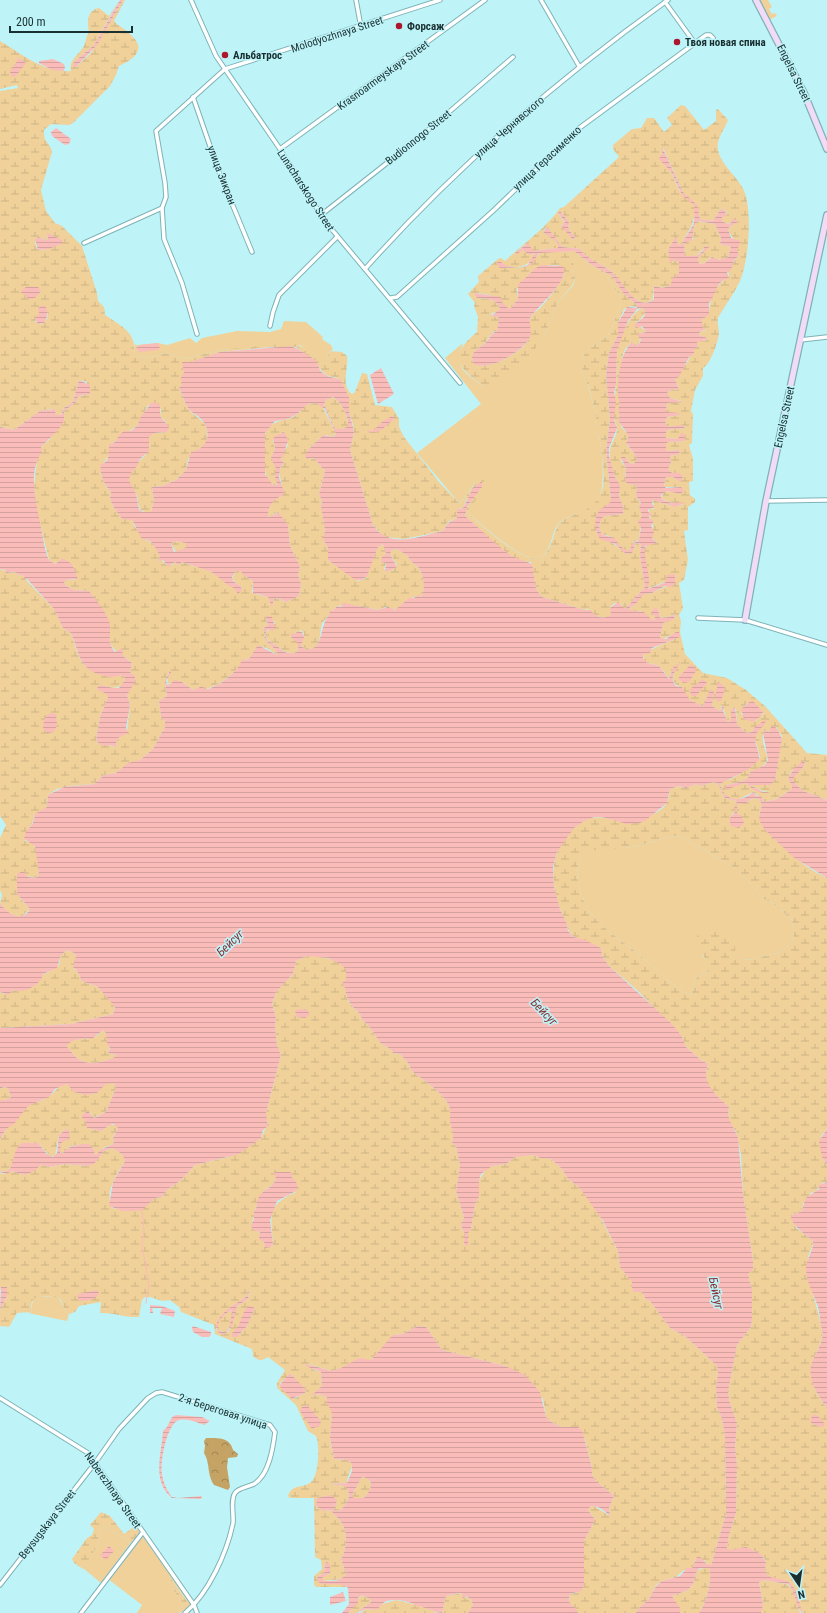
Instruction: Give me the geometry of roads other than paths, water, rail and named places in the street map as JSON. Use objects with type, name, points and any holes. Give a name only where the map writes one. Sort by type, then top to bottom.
[{"type":"street","name":"Lunacharskogo Street","points":[[191,0],[214,52],[280,149],[321,215],[337,237],[391,298],[460,383]]},
{"type":"street","points":[[356,0],[361,27]]},
{"type":"street","name":"Molodyozhnaya Street","points":[[197,334],[182,283],[164,239],[162,208],[166,197],[165,183],[156,131],[225,68],[361,27],[440,0]]},
{"type":"street","name":"Krasnoarmeyskaya Street","points":[[280,149],[485,0]]},
{"type":"street","points":[[541,0],[580,66]]},
{"type":"street","name":"Engelsa Street","points":[[756,0],[798,81],[827,149]]},
{"type":"street","points":[[666,1],[694,42]]},
{"type":"street","name":"улица Чернявского","points":[[365,269],[415,214],[483,149],[580,66],[666,1]]},
{"type":"street","name":"улица Герасименко","points":[[391,298],[397,297],[582,126],[694,42],[708,34],[713,38]]},
{"type":"street","name":"Budionnogo Street","points":[[321,215],[420,137],[513,57]]},
{"type":"street","name":"улица Зикран","points":[[194,97],[219,172],[252,252]]},
{"type":"street","points":[[84,243],[162,208]]},
{"type":"street","name":"Engelsa Street","points":[[744,620],[766,501],[799,340],[827,216]]},
{"type":"street","points":[[270,326],[275,303],[281,292],[337,237]]},
{"type":"street","points":[[799,340],[827,337]]},
{"type":"street","points":[[766,501],[827,500]]},
{"type":"street","points":[[698,618],[744,620],[827,645]]},
{"type":"street","name":"2-я Береговая улица","points":[[95,1462],[133,1412],[148,1398],[159,1392],[270,1425],[274,1429],[274,1436],[263,1475],[256,1483],[237,1491],[234,1495],[233,1523],[226,1547],[200,1598],[194,1605]]},
{"type":"street","name":"Naberezhnaya Street","points":[[0,1398],[80,1446],[95,1462],[194,1605],[197,1613]]},
{"type":"street","name":"Beysugskaya Street","points":[[0,1585],[95,1462]]},
{"type":"street","points":[[81,1613],[143,1532]]},
{"type":"street","points":[[185,1613],[194,1605]]},
{"type":"water","points":[[120,0],[123,0],[97,45],[76,67],[73,67],[74,62],[94,45]]},
{"type":"water","points":[[19,58],[26,63],[16,76],[12,77],[10,72]]},
{"type":"water","points":[[53,59],[64,64],[64,71],[52,70],[39,63],[39,61]]},
{"type":"water","points":[[56,128],[71,139],[69,144],[65,145],[52,136],[51,132]]},
{"type":"water","name":"Бейсуг","points":[[662,147],[683,192],[697,205],[700,219],[713,221],[720,210],[724,209],[727,216],[722,217],[722,221],[728,224],[732,222],[732,219],[739,221],[728,228],[731,238],[741,241],[737,250],[739,255],[734,261],[731,270],[727,272],[729,278],[721,282],[718,286],[712,300],[709,303],[709,315],[701,320],[703,325],[702,327],[706,330],[700,331],[699,335],[707,338],[707,340],[697,342],[697,346],[700,347],[694,348],[694,354],[689,357],[679,377],[675,379],[679,390],[672,389],[667,393],[670,398],[683,402],[667,403],[666,412],[679,413],[679,415],[667,417],[665,423],[668,427],[683,425],[685,428],[667,430],[665,436],[666,438],[678,439],[681,433],[683,433],[685,435],[685,441],[668,442],[666,444],[666,451],[680,450],[679,454],[670,456],[671,463],[668,469],[672,473],[680,473],[683,477],[680,482],[673,477],[666,477],[664,486],[666,488],[681,487],[684,490],[681,494],[667,491],[661,495],[661,498],[670,502],[685,503],[675,507],[653,500],[652,504],[655,507],[648,510],[648,512],[653,515],[649,516],[649,518],[654,521],[651,526],[654,532],[652,538],[657,543],[645,546],[645,557],[649,579],[648,589],[666,582],[667,575],[675,574],[675,583],[672,587],[665,586],[652,593],[644,594],[634,606],[630,607],[629,610],[644,612],[652,620],[656,619],[651,612],[655,608],[658,609],[660,618],[669,617],[675,614],[674,619],[663,623],[660,638],[666,639],[676,632],[679,632],[680,637],[652,648],[650,653],[643,654],[643,658],[647,663],[659,666],[669,679],[673,668],[680,662],[673,679],[676,686],[682,687],[690,700],[703,706],[710,690],[714,691],[712,706],[720,711],[723,705],[724,706],[723,711],[728,722],[731,721],[731,710],[735,707],[737,724],[746,733],[752,732],[755,727],[766,719],[766,722],[755,736],[759,760],[749,769],[720,784],[725,794],[733,799],[738,799],[748,796],[753,792],[757,796],[761,796],[764,802],[777,799],[792,789],[788,779],[798,765],[805,761],[804,766],[792,780],[803,791],[827,800],[827,878],[793,857],[765,830],[760,822],[759,816],[762,805],[759,799],[752,798],[746,803],[737,804],[737,814],[741,815],[744,823],[739,828],[731,826],[729,819],[735,812],[737,801],[725,798],[718,784],[714,782],[700,786],[696,784],[686,788],[678,786],[670,789],[667,803],[640,823],[627,824],[602,817],[594,817],[584,821],[574,828],[557,852],[553,867],[554,887],[568,931],[574,937],[585,940],[601,948],[602,955],[609,966],[671,1023],[681,1035],[686,1047],[708,1064],[706,1077],[708,1083],[714,1093],[729,1107],[729,1120],[738,1138],[743,1194],[753,1269],[748,1274],[752,1290],[751,1327],[737,1345],[728,1392],[737,1423],[735,1448],[737,1465],[736,1513],[729,1535],[727,1548],[729,1550],[746,1547],[761,1554],[766,1562],[766,1573],[772,1578],[790,1583],[795,1589],[802,1613],[798,1607],[793,1591],[788,1584],[763,1580],[759,1582],[763,1605],[761,1613],[699,1613],[706,1598],[710,1578],[709,1568],[700,1568],[697,1571],[693,1584],[688,1590],[672,1596],[680,1608],[680,1613],[636,1613],[639,1608],[649,1599],[656,1586],[662,1581],[680,1576],[687,1568],[692,1568],[697,1557],[700,1557],[708,1565],[711,1565],[712,1562],[726,1514],[725,1437],[722,1419],[717,1407],[717,1366],[686,1337],[670,1328],[650,1301],[646,1300],[642,1292],[634,1292],[632,1282],[620,1267],[618,1251],[603,1221],[579,1187],[568,1179],[562,1169],[551,1159],[540,1158],[534,1155],[515,1157],[506,1164],[492,1166],[481,1174],[479,1180],[479,1197],[475,1204],[471,1229],[468,1233],[468,1245],[466,1246],[464,1244],[465,1234],[461,1226],[464,1217],[456,1191],[460,1166],[456,1146],[452,1143],[453,1134],[450,1122],[449,1106],[442,1095],[411,1070],[409,1064],[400,1054],[393,1053],[390,1049],[380,1043],[362,1020],[360,1014],[352,1006],[348,999],[345,987],[342,983],[346,980],[346,969],[340,964],[328,958],[307,956],[296,961],[293,974],[276,992],[272,1004],[276,1018],[275,1026],[277,1046],[281,1055],[266,1113],[268,1126],[263,1130],[261,1138],[239,1154],[195,1165],[180,1181],[168,1189],[162,1197],[155,1198],[142,1210],[137,1211],[123,1211],[109,1206],[113,1182],[125,1161],[122,1154],[112,1148],[104,1151],[94,1164],[88,1166],[64,1164],[49,1167],[41,1165],[34,1171],[25,1175],[11,1171],[7,1174],[0,1172],[5,1172],[10,1169],[16,1150],[21,1143],[38,1143],[47,1154],[53,1157],[57,1153],[59,1135],[66,1129],[69,1130],[70,1138],[61,1143],[60,1153],[63,1153],[68,1148],[74,1146],[89,1144],[95,1151],[94,1154],[96,1155],[100,1150],[113,1144],[113,1138],[118,1128],[114,1124],[101,1131],[87,1128],[85,1120],[82,1118],[82,1115],[88,1111],[94,1118],[106,1112],[116,1088],[114,1083],[106,1084],[97,1093],[85,1095],[74,1092],[67,1084],[55,1089],[49,1097],[28,1106],[14,1124],[6,1129],[0,1139],[0,1100],[5,1100],[11,1097],[8,1088],[4,1087],[0,1089],[0,1028],[71,1024],[113,1014],[115,1007],[98,987],[82,981],[77,971],[73,967],[76,956],[74,953],[67,950],[61,955],[57,968],[43,974],[42,978],[36,985],[27,990],[13,990],[8,995],[0,992],[0,903],[7,911],[19,916],[23,916],[30,909],[17,894],[17,874],[23,871],[28,877],[36,878],[39,874],[35,846],[24,839],[26,832],[33,823],[35,814],[47,807],[48,795],[64,787],[94,784],[104,775],[116,773],[128,763],[140,760],[153,749],[165,727],[165,721],[161,717],[159,701],[167,696],[165,682],[170,670],[171,673],[166,681],[167,686],[175,680],[182,682],[193,690],[203,686],[204,689],[208,689],[228,678],[240,665],[242,660],[249,659],[258,645],[277,655],[276,650],[268,643],[264,636],[264,628],[268,625],[267,616],[272,617],[275,627],[273,631],[268,629],[265,633],[268,640],[286,652],[294,653],[297,652],[298,645],[291,637],[291,633],[295,634],[298,631],[302,632],[304,637],[301,646],[307,650],[313,649],[319,641],[324,623],[330,614],[329,611],[334,610],[337,606],[341,607],[343,603],[378,610],[388,607],[395,610],[409,598],[414,598],[418,595],[421,597],[423,594],[423,578],[420,570],[408,556],[397,549],[392,550],[390,554],[397,567],[387,572],[385,571],[386,563],[381,562],[382,557],[386,554],[383,544],[378,547],[367,576],[362,580],[355,580],[328,560],[328,548],[323,539],[325,531],[321,506],[322,501],[319,494],[325,471],[314,458],[307,459],[305,456],[308,450],[323,435],[333,437],[336,434],[325,409],[316,403],[308,404],[296,415],[285,420],[275,421],[265,433],[265,474],[273,485],[277,485],[275,477],[276,469],[271,458],[275,448],[273,438],[283,432],[288,440],[283,457],[280,458],[284,463],[280,468],[279,477],[284,492],[283,495],[270,505],[268,516],[271,517],[278,512],[288,525],[290,546],[300,566],[298,575],[301,584],[299,596],[286,602],[274,598],[272,607],[268,597],[253,594],[253,581],[243,575],[241,571],[236,571],[232,577],[233,581],[242,589],[238,594],[234,588],[229,586],[212,572],[182,562],[178,565],[175,562],[168,567],[163,560],[158,561],[160,556],[154,545],[146,539],[142,539],[132,520],[122,519],[114,508],[110,498],[111,492],[101,475],[101,464],[107,460],[109,445],[115,442],[124,431],[131,431],[138,425],[140,418],[151,403],[157,403],[160,406],[160,416],[169,427],[167,432],[154,433],[149,437],[149,451],[140,459],[137,466],[131,473],[129,480],[136,494],[139,509],[143,512],[151,512],[154,501],[152,487],[162,486],[176,480],[186,470],[191,452],[201,448],[207,440],[208,435],[205,425],[200,418],[188,408],[179,388],[182,385],[181,377],[184,373],[182,362],[190,362],[220,352],[290,346],[304,352],[314,359],[324,374],[340,379],[349,397],[349,411],[354,432],[350,450],[373,525],[380,533],[396,539],[405,539],[443,531],[448,523],[457,518],[457,509],[463,508],[473,488],[482,481],[482,487],[467,507],[465,516],[505,551],[532,564],[536,589],[542,597],[584,610],[590,610],[597,616],[602,617],[608,617],[611,615],[610,608],[618,602],[625,609],[645,587],[640,555],[641,544],[636,543],[632,553],[626,554],[615,544],[600,539],[595,522],[599,511],[609,504],[611,500],[606,451],[610,419],[606,375],[609,353],[618,335],[618,323],[627,307],[637,308],[637,305],[623,293],[612,276],[592,265],[574,251],[539,253],[532,264],[526,267],[500,268],[496,263],[500,261],[513,267],[528,265],[535,253],[530,255],[522,250],[516,255],[515,253],[528,243],[533,251],[558,248],[558,243],[543,232],[547,227],[562,247],[580,249],[587,256],[612,272],[636,299],[642,302],[648,302],[654,299],[654,286],[662,288],[670,286],[673,278],[679,273],[679,262],[675,260],[670,263],[668,250],[676,236],[678,245],[682,244],[694,222],[695,206],[682,195],[671,172],[659,159],[662,153]],"holes":[[[698,221],[715,224],[721,238],[720,244],[731,247],[728,257],[719,260],[712,257],[705,263],[699,264],[698,258],[710,246],[704,247],[703,251],[696,256],[685,256],[684,244],[692,240],[694,226]],[[643,308],[645,313],[644,317],[634,325],[636,328],[642,326],[646,332],[638,334],[637,335],[641,340],[639,344],[634,345],[632,342],[625,352],[620,366],[618,387],[618,409],[620,416],[618,419],[628,436],[626,443],[634,453],[637,460],[633,464],[629,463],[625,457],[621,457],[626,469],[625,481],[628,484],[635,485],[637,487],[636,496],[641,503],[639,506],[642,516],[638,522],[641,528],[639,540],[632,544],[630,550],[627,551],[619,545],[615,538],[603,535],[599,526],[604,516],[623,514],[619,497],[620,485],[615,477],[609,456],[609,448],[617,428],[614,420],[617,350],[628,321],[637,309]],[[333,397],[339,402],[346,414],[348,426],[343,429],[336,429],[334,427],[324,404],[326,400]],[[177,541],[186,543],[186,548],[174,552],[171,543]],[[103,1030],[106,1033],[107,1044],[110,1048],[108,1053],[116,1055],[115,1057],[96,1063],[81,1061],[66,1046],[74,1041],[89,1038],[92,1039]]]},
{"type":"water","points":[[560,211],[569,222],[568,229],[575,237],[573,240],[561,226],[565,222],[558,213]]},
{"type":"water","points":[[48,233],[62,240],[63,243],[49,249],[38,250],[35,239],[39,237],[44,240],[48,239]]},
{"type":"water","points":[[541,265],[563,266],[564,272],[562,279],[552,294],[530,318],[531,334],[526,343],[514,354],[497,363],[480,366],[474,364],[472,356],[476,350],[497,331],[499,319],[498,317],[491,316],[500,309],[499,305],[494,301],[477,298],[474,293],[501,297],[502,302],[508,308],[511,308],[518,299],[518,284]]},
{"type":"water","points":[[26,287],[38,287],[41,291],[35,298],[28,299],[25,294],[21,293]]},
{"type":"water","points":[[44,305],[47,311],[46,318],[44,323],[38,324],[35,319],[39,313],[38,308]]},
{"type":"water","points":[[158,343],[160,347],[158,350],[139,352],[136,348],[140,345]]},
{"type":"water","points":[[381,368],[394,394],[378,404],[370,375]]},
{"type":"water","points":[[79,380],[90,385],[90,394],[78,396],[76,402],[64,411],[64,421],[59,429],[41,447],[42,452],[37,461],[35,471],[34,492],[46,554],[49,560],[55,564],[63,558],[72,564],[78,579],[66,580],[64,583],[66,586],[74,590],[89,591],[103,609],[109,621],[110,643],[112,647],[115,652],[122,648],[123,656],[132,663],[130,672],[135,676],[135,682],[127,695],[130,705],[126,728],[128,733],[118,738],[116,744],[117,747],[100,745],[96,740],[100,717],[108,697],[107,694],[98,690],[97,688],[100,685],[119,688],[125,680],[124,676],[120,675],[109,677],[91,671],[86,667],[79,656],[71,633],[63,628],[54,609],[27,579],[25,579],[24,576],[15,572],[6,573],[5,570],[0,569],[0,427],[14,430],[40,411],[55,409],[56,415],[61,415],[64,408],[73,402]]},
{"type":"water","points":[[392,416],[395,418],[383,429],[372,433],[368,432],[367,430],[373,431],[382,422]]},
{"type":"water","points":[[691,664],[696,671],[689,682],[683,683],[679,677]]},
{"type":"water","points":[[703,679],[707,683],[696,696],[691,696],[690,689]]},
{"type":"water","points":[[718,682],[722,684],[725,689],[721,701],[718,702],[715,697]]},
{"type":"water","points":[[752,700],[763,712],[760,717],[753,722],[744,719],[741,709]]},
{"type":"water","points":[[50,713],[56,714],[57,725],[54,732],[47,733],[43,728],[45,718]]},
{"type":"water","points":[[774,726],[778,730],[782,739],[775,780],[770,785],[750,785],[763,792],[770,792],[763,793],[757,791],[746,783],[725,790],[727,785],[743,781],[748,778],[750,772],[765,765],[768,760],[763,733],[766,730],[770,732],[770,728]]},
{"type":"water","points":[[299,1009],[308,1010],[309,1015],[305,1018],[297,1017],[295,1011]]},
{"type":"water","points":[[827,1129],[827,1165],[822,1157],[819,1141]]},
{"type":"water","points":[[275,1172],[290,1172],[292,1174],[292,1178],[296,1182],[297,1187],[296,1191],[277,1201],[270,1220],[273,1244],[271,1247],[265,1248],[264,1242],[259,1239],[260,1232],[253,1230],[251,1225],[254,1219],[254,1211],[256,1209],[257,1201],[263,1192],[273,1184],[276,1178],[274,1174]]},
{"type":"water","points":[[827,1182],[827,1408],[813,1385],[810,1372],[822,1338],[818,1307],[806,1273],[806,1265],[813,1242],[799,1230],[791,1218],[792,1215],[802,1211],[806,1199],[819,1189],[819,1185]]},
{"type":"water","points":[[1,1287],[7,1287],[7,1296],[0,1310]]},
{"type":"water","points":[[250,1288],[248,1299],[237,1306],[232,1326],[224,1335],[218,1332],[216,1326],[224,1312],[247,1296]],"holes":[[[231,1310],[232,1313],[229,1328],[225,1332],[219,1331],[218,1325],[221,1319]]]},
{"type":"water","points":[[97,1290],[99,1293],[93,1299],[87,1301],[78,1300],[78,1294]]},
{"type":"water","points":[[150,1305],[162,1306],[175,1311],[174,1317],[160,1314],[162,1308],[152,1308],[153,1313],[150,1313]]},
{"type":"water","points":[[249,1306],[255,1308],[247,1326],[237,1337],[232,1337],[232,1333],[238,1327],[244,1312]]},
{"type":"water","points":[[193,1326],[211,1332],[211,1335],[209,1337],[202,1337],[193,1332]]},
{"type":"water","points":[[418,1326],[426,1327],[442,1350],[505,1366],[525,1375],[540,1392],[546,1417],[550,1421],[561,1427],[578,1427],[582,1430],[592,1468],[592,1475],[596,1481],[614,1496],[609,1508],[610,1516],[596,1507],[590,1507],[588,1510],[594,1518],[594,1522],[584,1541],[584,1585],[581,1591],[570,1594],[569,1598],[570,1604],[578,1613],[468,1613],[473,1605],[471,1599],[466,1596],[463,1599],[462,1593],[460,1593],[446,1596],[442,1613],[415,1606],[414,1604],[407,1602],[394,1600],[385,1602],[376,1610],[367,1609],[356,1613],[371,1602],[370,1599],[362,1595],[358,1598],[358,1603],[348,1613],[342,1613],[349,1604],[348,1588],[341,1585],[318,1582],[317,1577],[324,1573],[325,1563],[327,1562],[330,1564],[330,1573],[322,1578],[323,1581],[339,1580],[346,1574],[341,1559],[345,1551],[345,1530],[340,1520],[331,1510],[323,1511],[316,1506],[317,1498],[331,1495],[337,1500],[334,1510],[341,1510],[348,1498],[349,1492],[345,1486],[330,1484],[347,1483],[352,1471],[352,1464],[348,1460],[334,1459],[330,1438],[332,1412],[326,1402],[327,1397],[319,1394],[311,1396],[322,1386],[321,1372],[306,1366],[306,1364],[332,1371],[341,1368],[359,1358],[371,1360],[393,1335],[403,1334]],"holes":[[[362,1477],[366,1478],[371,1483],[369,1492],[364,1498],[353,1498],[353,1493]]]},
{"type":"water","points":[[291,1374],[306,1390],[305,1393],[292,1399],[279,1386],[288,1375]]},
{"type":"water","points":[[307,1405],[321,1421],[320,1425],[312,1429],[300,1411],[302,1407]]},
{"type":"water","points":[[176,1415],[202,1417],[210,1421],[204,1425],[194,1421],[180,1420],[173,1425],[167,1438],[162,1462],[163,1480],[172,1497],[202,1496],[201,1499],[172,1498],[162,1483],[159,1466],[163,1431],[167,1427],[172,1417]]},
{"type":"water","points":[[813,1415],[817,1415],[825,1424],[824,1426],[821,1427],[812,1424],[810,1420]]},
{"type":"water","points":[[109,1546],[114,1551],[106,1560],[100,1555]]},
{"type":"water","points":[[343,1592],[346,1601],[330,1605],[330,1597]]},
{"type":"waterway","points":[[142,1209],[144,1231],[142,1245],[149,1285],[146,1303]]},
{"type":"place","name":"Форсаж","points":[[399,26]]},
{"type":"place","name":"Твоя новая спина","points":[[677,42]]},
{"type":"place","name":"Альбатрос","points":[[225,55]]}]
